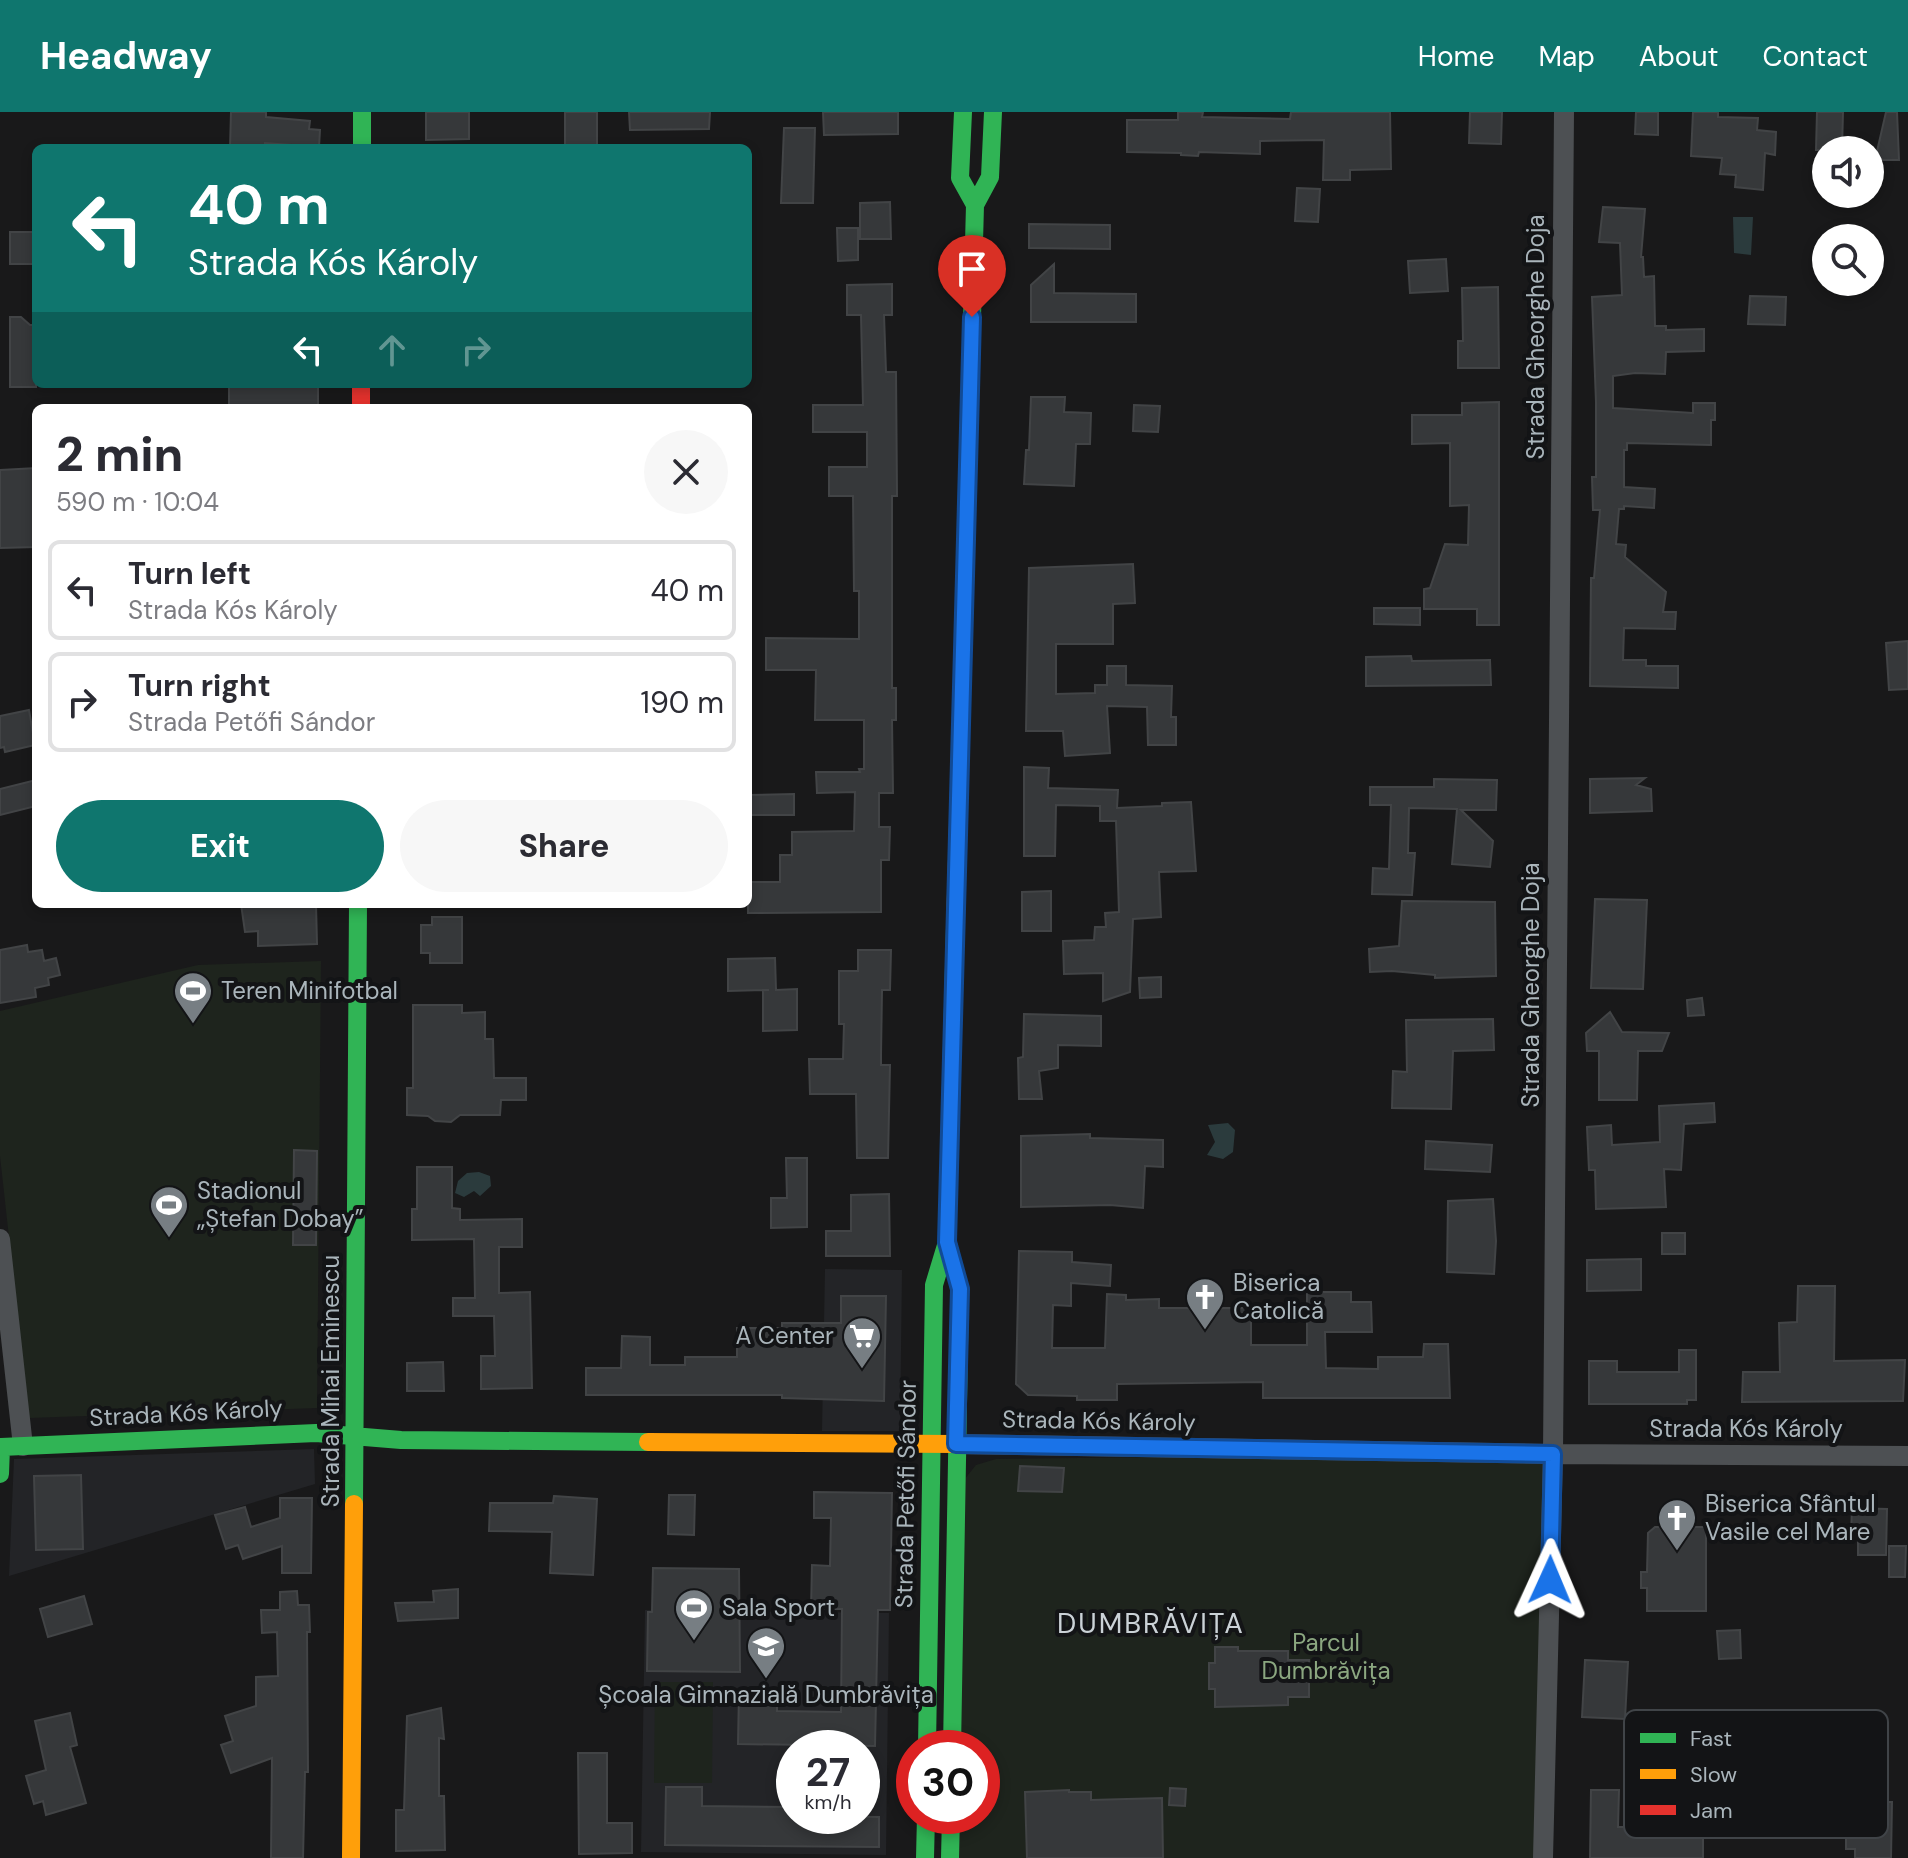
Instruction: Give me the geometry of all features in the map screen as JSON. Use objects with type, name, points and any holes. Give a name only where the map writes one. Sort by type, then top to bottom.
[{"type":"main road","points":[[362,112],[362,144]]},
{"type":"main road","name":"Strada Petőfi Sándor","points":[[963,112],[960,178],[975,205]]},
{"type":"main road","name":"Strada Petőfi Sándor","points":[[927,1730],[934,1285],[947,1242],[975,205],[990,177],[993,112]]},
{"type":"main road","name":"Strada Mihai Eminescu","points":[[351,1858],[358,908]]},
{"type":"main road","name":"Strada Petőfi Sándor","points":[[947,1242],[960,1289],[952,1730]]},
{"type":"main road","name":"Strada Kós Károly","points":[[1,1447],[316,1433],[401,1440],[956,1444]]},
{"type":"main road","points":[[0,1474],[1,1447]]},
{"type":"main road","points":[[925,1858],[926,1834]]},
{"type":"main road","points":[[950,1858],[951,1834]]},
{"type":"street","name":"Strada Gheorghe Doja","points":[[1543,1858],[1553,1454],[1564,112]]},
{"type":"street","points":[[0,1239],[23,1446]]},
{"type":"street","name":"Strada Kós Károly","points":[[956,1444],[1553,1454],[1908,1456]]},
{"type":"shaded area","points":[[1733,217],[1753,217],[1751,255],[1734,253]]},
{"type":"shaded area","points":[[1228,1123],[1235,1130],[1233,1152],[1223,1159],[1207,1155],[1215,1142],[1208,1125]]},
{"type":"shaded area","points":[[479,1172],[490,1176],[491,1186],[480,1196],[474,1191],[464,1197],[455,1193],[458,1181],[467,1173]]},
{"type":"shaded area","points":[[825,1269],[902,1270],[900,1431],[822,1431]]},
{"type":"shaded area","points":[[314,1449],[315,1484],[9,1576],[14,1459]]},
{"type":"shaded area","name":"Școala Gimnazială Dumbrăvița","points":[[645,1610],[889,1613],[886,1855],[641,1852]]},
{"type":"green space","name":"Stadionul „Ștefan Dobay”","points":[[321,961],[317,1408],[29,1418],[0,1156],[0,1011],[198,965]]},
{"type":"green space","name":"Parcul Dumbrăvița","points":[[1553,1454],[1543,1858],[957,1858],[958,1834],[1000,1834],[1000,1730],[959,1730],[964,1480],[976,1465],[996,1459]]},
{"type":"green space","points":[[655,1682],[713,1682],[712,1783],[654,1783]]},
{"type":"building","points":[[231,112],[266,112],[266,117],[310,121],[309,129],[320,130],[319,144],[230,144]]},
{"type":"building","points":[[426,112],[469,112],[469,139],[426,140]]},
{"type":"building","points":[[565,112],[597,112],[597,144],[565,144]]},
{"type":"building","points":[[629,112],[710,112],[709,129],[630,130]]},
{"type":"building","points":[[823,112],[898,112],[898,134],[824,135]]},
{"type":"building","points":[[1178,112],[1203,112],[1202,117],[1290,119],[1291,112],[1390,112],[1391,169],[1350,170],[1350,180],[1323,180],[1324,140],[1260,141],[1260,154],[1199,152],[1198,156],[1127,152],[1127,120],[1178,120]]},
{"type":"building","points":[[1470,112],[1502,112],[1501,144],[1469,143]]},
{"type":"building","points":[[1636,112],[1658,112],[1658,135],[1635,134]]},
{"type":"building","points":[[1693,112],[1718,112],[1718,117],[1758,118],[1757,130],[1776,132],[1775,155],[1765,153],[1763,190],[1735,187],[1736,175],[1720,174],[1722,158],[1691,156]]},
{"type":"building","points":[[1817,112],[1843,112],[1842,136],[1816,136]]},
{"type":"building","points":[[1886,112],[1897,112],[1899,160],[1884,160],[1884,136],[1880,136]]},
{"type":"building","points":[[784,128],[815,128],[813,203],[781,203]]},
{"type":"building","points":[[1297,188],[1320,189],[1318,222],[1295,221]]},
{"type":"building","points":[[890,202],[891,239],[860,239],[860,203]]},
{"type":"building","points":[[1603,207],[1645,209],[1641,257],[1644,277],[1654,276],[1655,326],[1666,326],[1666,330],[1704,329],[1704,351],[1666,352],[1665,374],[1613,376],[1613,408],[1693,413],[1693,403],[1715,403],[1711,445],[1627,443],[1627,450],[1624,450],[1624,487],[1655,489],[1654,508],[1624,506],[1624,509],[1619,509],[1616,544],[1626,545],[1625,557],[1666,592],[1663,612],[1676,612],[1675,629],[1624,628],[1623,660],[1646,660],[1646,666],[1678,666],[1678,688],[1590,686],[1591,578],[1594,578],[1600,510],[1593,510],[1596,402],[1592,297],[1622,295],[1620,243],[1599,242]]},
{"type":"building","points":[[1029,224],[1110,225],[1110,249],[1029,248]]},
{"type":"building","points":[[837,228],[858,228],[858,260],[838,261]]},
{"type":"building","points":[[10,232],[32,232],[32,264],[10,264]]},
{"type":"building","points":[[1446,259],[1448,291],[1410,293],[1408,261]]},
{"type":"building","points":[[1054,264],[1054,293],[1136,294],[1136,322],[1031,322],[1031,285]]},
{"type":"building","points":[[892,284],[892,315],[884,315],[886,372],[896,372],[897,496],[892,496],[892,688],[896,688],[896,720],[892,720],[893,793],[879,793],[879,827],[890,827],[889,860],[881,860],[881,912],[748,913],[748,908],[752,908],[752,882],[780,882],[780,855],[792,855],[792,832],[854,831],[855,792],[817,793],[816,772],[860,772],[859,769],[864,769],[864,720],[815,720],[816,670],[766,670],[766,638],[859,639],[859,591],[854,591],[853,496],[829,496],[829,467],[867,467],[867,432],[813,432],[813,405],[863,405],[861,315],[847,315],[847,285]]},
{"type":"building","points":[[1498,287],[1499,368],[1458,368],[1458,341],[1463,341],[1462,288]]},
{"type":"building","points":[[1750,296],[1786,297],[1785,325],[1748,324]]},
{"type":"building","points":[[10,317],[21,317],[32,325],[32,387],[10,387]]},
{"type":"building","points":[[229,388],[318,388],[318,404],[229,404]]},
{"type":"building","points":[[1031,397],[1065,397],[1064,412],[1091,413],[1090,444],[1076,444],[1074,486],[1024,484]]},
{"type":"building","points":[[1499,402],[1499,625],[1477,625],[1477,609],[1424,609],[1424,589],[1430,588],[1445,544],[1468,545],[1469,505],[1450,506],[1450,443],[1412,444],[1412,415],[1462,415],[1462,403]]},
{"type":"building","points":[[1134,405],[1160,406],[1158,432],[1133,431]]},
{"type":"building","points":[[32,468],[32,547],[0,548],[0,470]]},
{"type":"building","points":[[1133,564],[1135,603],[1113,604],[1113,644],[1056,644],[1056,694],[1095,693],[1095,685],[1107,685],[1107,666],[1126,666],[1126,685],[1172,686],[1171,717],[1176,717],[1176,745],[1148,745],[1147,707],[1107,706],[1110,753],[1065,756],[1063,731],[1026,731],[1029,568]]},
{"type":"building","points":[[1374,608],[1420,608],[1420,625],[1374,624]]},
{"type":"building","points":[[1908,641],[1908,689],[1889,690],[1886,643]]},
{"type":"building","points":[[1411,656],[1412,661],[1490,660],[1491,685],[1366,686],[1366,657]]},
{"type":"building","points":[[29,710],[32,746],[5,752],[4,747],[0,748],[0,716]]},
{"type":"building","points":[[1024,767],[1049,768],[1048,788],[1118,790],[1117,808],[1191,802],[1196,871],[1159,872],[1161,917],[1133,919],[1130,992],[1103,1001],[1103,973],[1064,974],[1063,941],[1094,940],[1095,927],[1106,927],[1105,913],[1119,912],[1116,821],[1100,821],[1100,806],[1056,805],[1055,856],[1024,856]]},
{"type":"building","points":[[1645,778],[1636,785],[1651,789],[1652,811],[1590,813],[1590,779]]},
{"type":"building","points":[[1434,779],[1497,780],[1496,810],[1461,810],[1493,841],[1490,867],[1452,864],[1457,809],[1409,808],[1408,853],[1415,853],[1412,895],[1372,894],[1373,868],[1389,869],[1391,805],[1370,805],[1370,787],[1434,787]]},
{"type":"building","points":[[32,781],[32,807],[0,815],[0,789]]},
{"type":"building","points":[[794,794],[794,815],[752,815],[752,795]]},
{"type":"building","points":[[1051,891],[1051,931],[1022,931],[1022,892]]},
{"type":"building","points":[[1595,899],[1647,900],[1643,989],[1591,988]]},
{"type":"building","points":[[1402,901],[1495,902],[1496,976],[1435,978],[1435,975],[1392,971],[1370,972],[1369,949],[1399,946]]},
{"type":"building","points":[[242,908],[316,908],[317,944],[258,946],[258,931],[245,932]]},
{"type":"building","points":[[432,917],[462,917],[462,963],[430,963],[430,953],[421,953],[421,925],[432,925]]},
{"type":"building","points":[[27,945],[28,952],[42,950],[44,961],[56,958],[60,975],[48,978],[49,985],[35,988],[36,997],[0,1003],[0,950]]},
{"type":"building","points":[[858,950],[891,950],[890,990],[882,990],[881,1055],[881,1065],[890,1065],[888,1158],[857,1158],[856,1094],[810,1094],[809,1059],[843,1059],[844,1024],[839,1024],[839,971],[858,971]]},
{"type":"building","points":[[775,958],[776,990],[797,989],[797,1030],[763,1031],[763,990],[728,991],[728,959]]},
{"type":"building","points":[[1161,977],[1161,997],[1140,998],[1139,978]]},
{"type":"building","points":[[1702,998],[1704,1015],[1688,1016],[1687,1000]]},
{"type":"building","points":[[413,1005],[462,1005],[462,1013],[485,1012],[485,1039],[493,1039],[494,1078],[526,1078],[526,1100],[501,1100],[500,1115],[460,1115],[451,1122],[407,1115],[407,1088],[413,1088]]},
{"type":"building","points":[[1610,1012],[1622,1032],[1669,1033],[1662,1051],[1638,1051],[1637,1100],[1599,1100],[1599,1051],[1587,1051],[1586,1033]]},
{"type":"building","points":[[1024,1014],[1101,1016],[1101,1046],[1058,1045],[1058,1068],[1039,1071],[1042,1099],[1019,1099],[1018,1058],[1023,1057]]},
{"type":"building","points":[[1493,1019],[1494,1050],[1453,1051],[1451,1109],[1392,1108],[1393,1071],[1407,1072],[1406,1020]]},
{"type":"building","points":[[1714,1103],[1715,1122],[1684,1124],[1681,1170],[1664,1169],[1666,1207],[1596,1209],[1595,1170],[1589,1170],[1587,1127],[1611,1125],[1612,1145],[1660,1142],[1659,1106]]},
{"type":"building","points":[[1090,1134],[1090,1138],[1163,1140],[1163,1167],[1145,1166],[1143,1208],[1110,1205],[1021,1207],[1021,1136]]},
{"type":"building","points":[[1426,1141],[1492,1145],[1490,1172],[1425,1169]]},
{"type":"building","points":[[294,1150],[317,1151],[316,1245],[293,1245]]},
{"type":"building","points":[[786,1158],[807,1158],[807,1227],[771,1228],[771,1198],[787,1198]]},
{"type":"building","points":[[417,1167],[452,1167],[452,1208],[460,1209],[460,1220],[522,1219],[522,1247],[499,1247],[499,1293],[530,1292],[532,1388],[481,1389],[481,1356],[495,1356],[494,1316],[453,1316],[453,1298],[475,1298],[474,1239],[412,1240],[412,1209],[417,1209]]},
{"type":"building","points":[[889,1194],[890,1256],[826,1256],[826,1231],[851,1231],[851,1195]]},
{"type":"building","points":[[1493,1199],[1496,1241],[1494,1274],[1447,1272],[1448,1201]]},
{"type":"building","points":[[1662,1233],[1685,1233],[1685,1254],[1662,1254]]},
{"type":"building","points":[[1019,1251],[1072,1252],[1072,1262],[1111,1265],[1110,1286],[1071,1283],[1071,1306],[1053,1305],[1052,1348],[1105,1348],[1107,1294],[1126,1295],[1126,1300],[1159,1299],[1159,1308],[1251,1308],[1251,1345],[1307,1345],[1307,1292],[1351,1292],[1351,1302],[1371,1302],[1372,1332],[1325,1332],[1326,1368],[1378,1369],[1378,1357],[1423,1357],[1424,1344],[1448,1344],[1450,1398],[1263,1398],[1263,1382],[1117,1384],[1117,1400],[1028,1395],[1016,1384]]},
{"type":"building","points":[[1641,1259],[1641,1290],[1587,1291],[1587,1260]]},
{"type":"building","points":[[1798,1286],[1835,1286],[1834,1361],[1905,1360],[1903,1401],[1742,1402],[1743,1372],[1780,1372],[1779,1323],[1797,1322]]},
{"type":"building","points":[[841,1296],[886,1296],[884,1401],[782,1398],[782,1395],[586,1395],[586,1368],[621,1368],[622,1336],[650,1337],[650,1365],[685,1365],[685,1357],[737,1357],[737,1328],[782,1328],[782,1323],[841,1323]]},
{"type":"building","points":[[1679,1350],[1696,1350],[1696,1400],[1687,1400],[1687,1404],[1589,1404],[1589,1361],[1617,1361],[1617,1372],[1679,1372]]},
{"type":"building","points":[[443,1362],[444,1391],[407,1391],[407,1363]]},
{"type":"building","points":[[1020,1466],[1064,1468],[1062,1492],[1018,1491]]},
{"type":"building","points":[[81,1475],[83,1549],[36,1550],[34,1476]]},
{"type":"building","points":[[814,1492],[892,1493],[890,1610],[878,1610],[875,1730],[776,1730],[776,1745],[738,1744],[739,1692],[777,1693],[777,1711],[841,1712],[842,1609],[811,1609],[812,1565],[830,1566],[831,1518],[814,1518]]},
{"type":"building","points":[[669,1495],[695,1495],[694,1535],[668,1534]]},
{"type":"building","points":[[554,1496],[597,1499],[593,1575],[550,1573],[552,1532],[489,1531],[490,1503],[553,1503]]},
{"type":"building","points":[[280,1498],[312,1498],[311,1573],[282,1573],[282,1546],[243,1559],[238,1545],[226,1549],[215,1515],[245,1507],[251,1527],[280,1518]]},
{"type":"building","points":[[1852,1508],[1887,1509],[1886,1555],[1858,1555],[1858,1533],[1851,1533]]},
{"type":"building","name":"Biserica Sfântul Vasile cel Mare","points":[[1655,1527],[1706,1527],[1706,1611],[1647,1611],[1647,1588],[1641,1588],[1641,1572],[1647,1572],[1648,1533]]},
{"type":"building","points":[[1889,1546],[1906,1546],[1905,1577],[1889,1577]]},
{"type":"building","points":[[653,1568],[739,1569],[740,1672],[647,1671],[648,1612],[652,1612]]},
{"type":"building","points":[[458,1589],[458,1618],[398,1621],[395,1603],[434,1602],[433,1591]]},
{"type":"building","points":[[297,1591],[298,1605],[309,1605],[310,1632],[307,1632],[308,1772],[305,1772],[303,1858],[271,1858],[272,1758],[231,1773],[221,1745],[233,1741],[225,1716],[256,1706],[256,1677],[278,1676],[277,1632],[262,1633],[261,1610],[280,1610],[280,1592]]},
{"type":"building","points":[[84,1596],[92,1624],[48,1637],[40,1609]]},
{"type":"building","points":[[1740,1630],[1741,1658],[1719,1659],[1717,1631]]},
{"type":"building","points":[[1215,1647],[1238,1647],[1238,1651],[1288,1651],[1288,1660],[1309,1660],[1309,1697],[1288,1697],[1288,1705],[1215,1707],[1215,1689],[1209,1689],[1209,1663],[1215,1663]]},
{"type":"building","points":[[1585,1660],[1628,1662],[1624,1719],[1582,1717]]},
{"type":"building","points":[[441,1708],[444,1739],[439,1738],[439,1796],[444,1796],[445,1850],[396,1851],[396,1810],[404,1810],[407,1716]]},
{"type":"building","points":[[70,1713],[77,1745],[70,1747],[86,1803],[46,1815],[43,1801],[34,1804],[26,1776],[46,1770],[35,1721]]},
{"type":"building","points":[[578,1753],[607,1753],[607,1823],[632,1823],[632,1853],[579,1854]]},
{"type":"building","points":[[666,1787],[702,1787],[702,1806],[776,1807],[776,1834],[879,1834],[879,1847],[665,1845]]},
{"type":"building","points":[[1170,1788],[1186,1789],[1185,1806],[1169,1805]]},
{"type":"building","points":[[1591,1790],[1619,1790],[1618,1827],[1624,1827],[1624,1838],[1703,1838],[1703,1858],[1590,1858]]},
{"type":"building","points":[[1025,1792],[1091,1792],[1091,1800],[1162,1798],[1163,1858],[1027,1858]]},
{"type":"building","points":[[1888,1802],[1892,1802],[1891,1858],[1855,1858],[1855,1849],[1846,1849],[1846,1838],[1888,1838]]},
{"type":"traffic: fast","points":[[362,112],[362,144]]},
{"type":"traffic: fast","points":[[963,112],[960,178],[975,205]]},
{"type":"traffic: fast","points":[[964,619],[975,205],[990,177],[993,112]]},
{"type":"traffic: fast","points":[[354,1504],[358,908]]},
{"type":"traffic: fast","points":[[927,1730],[934,1285],[947,1242],[955,928]]},
{"type":"traffic: fast","points":[[948,1244],[960,1289],[952,1730]]},
{"type":"traffic: fast","points":[[0,1474],[1,1447],[316,1433],[401,1440],[648,1442]]},
{"type":"traffic: fast","points":[[925,1858],[926,1834]]},
{"type":"traffic: fast","points":[[950,1858],[951,1834]]},
{"type":"traffic: slow","points":[[955,928],[964,619]]},
{"type":"traffic: slow","points":[[648,1442],[955,1444]]},
{"type":"traffic: slow","points":[[351,1858],[354,1504]]},
{"type":"traffic: jam","points":[[361,388],[361,404]]},
{"type":"place","name":"Teren Minifotbal","points":[[193,1025]]},
{"type":"place","name":"Stadionul „Ștefan Dobay”","points":[[169,1239]]},
{"type":"place","name":"Biserica Catolică","points":[[1205,1331]]},
{"type":"place","name":"A Center","points":[[862,1370]]},
{"type":"place","name":"Biserica Sfântul Vasile cel Mare","points":[[1677,1552]]},
{"type":"place","name":"Sala Sport","points":[[694,1642]]},
{"type":"place","name":"Școala Gimnazială Dumbrăvița","points":[[766,1680]]},
{"type":"district","name":"DUMBRĂVIȚA","points":[[1151,1623]]},
{"type":"route","points":[[972,317],[947,1242],[960,1289],[956,1444],[1553,1454],[1550,1580]]}]
